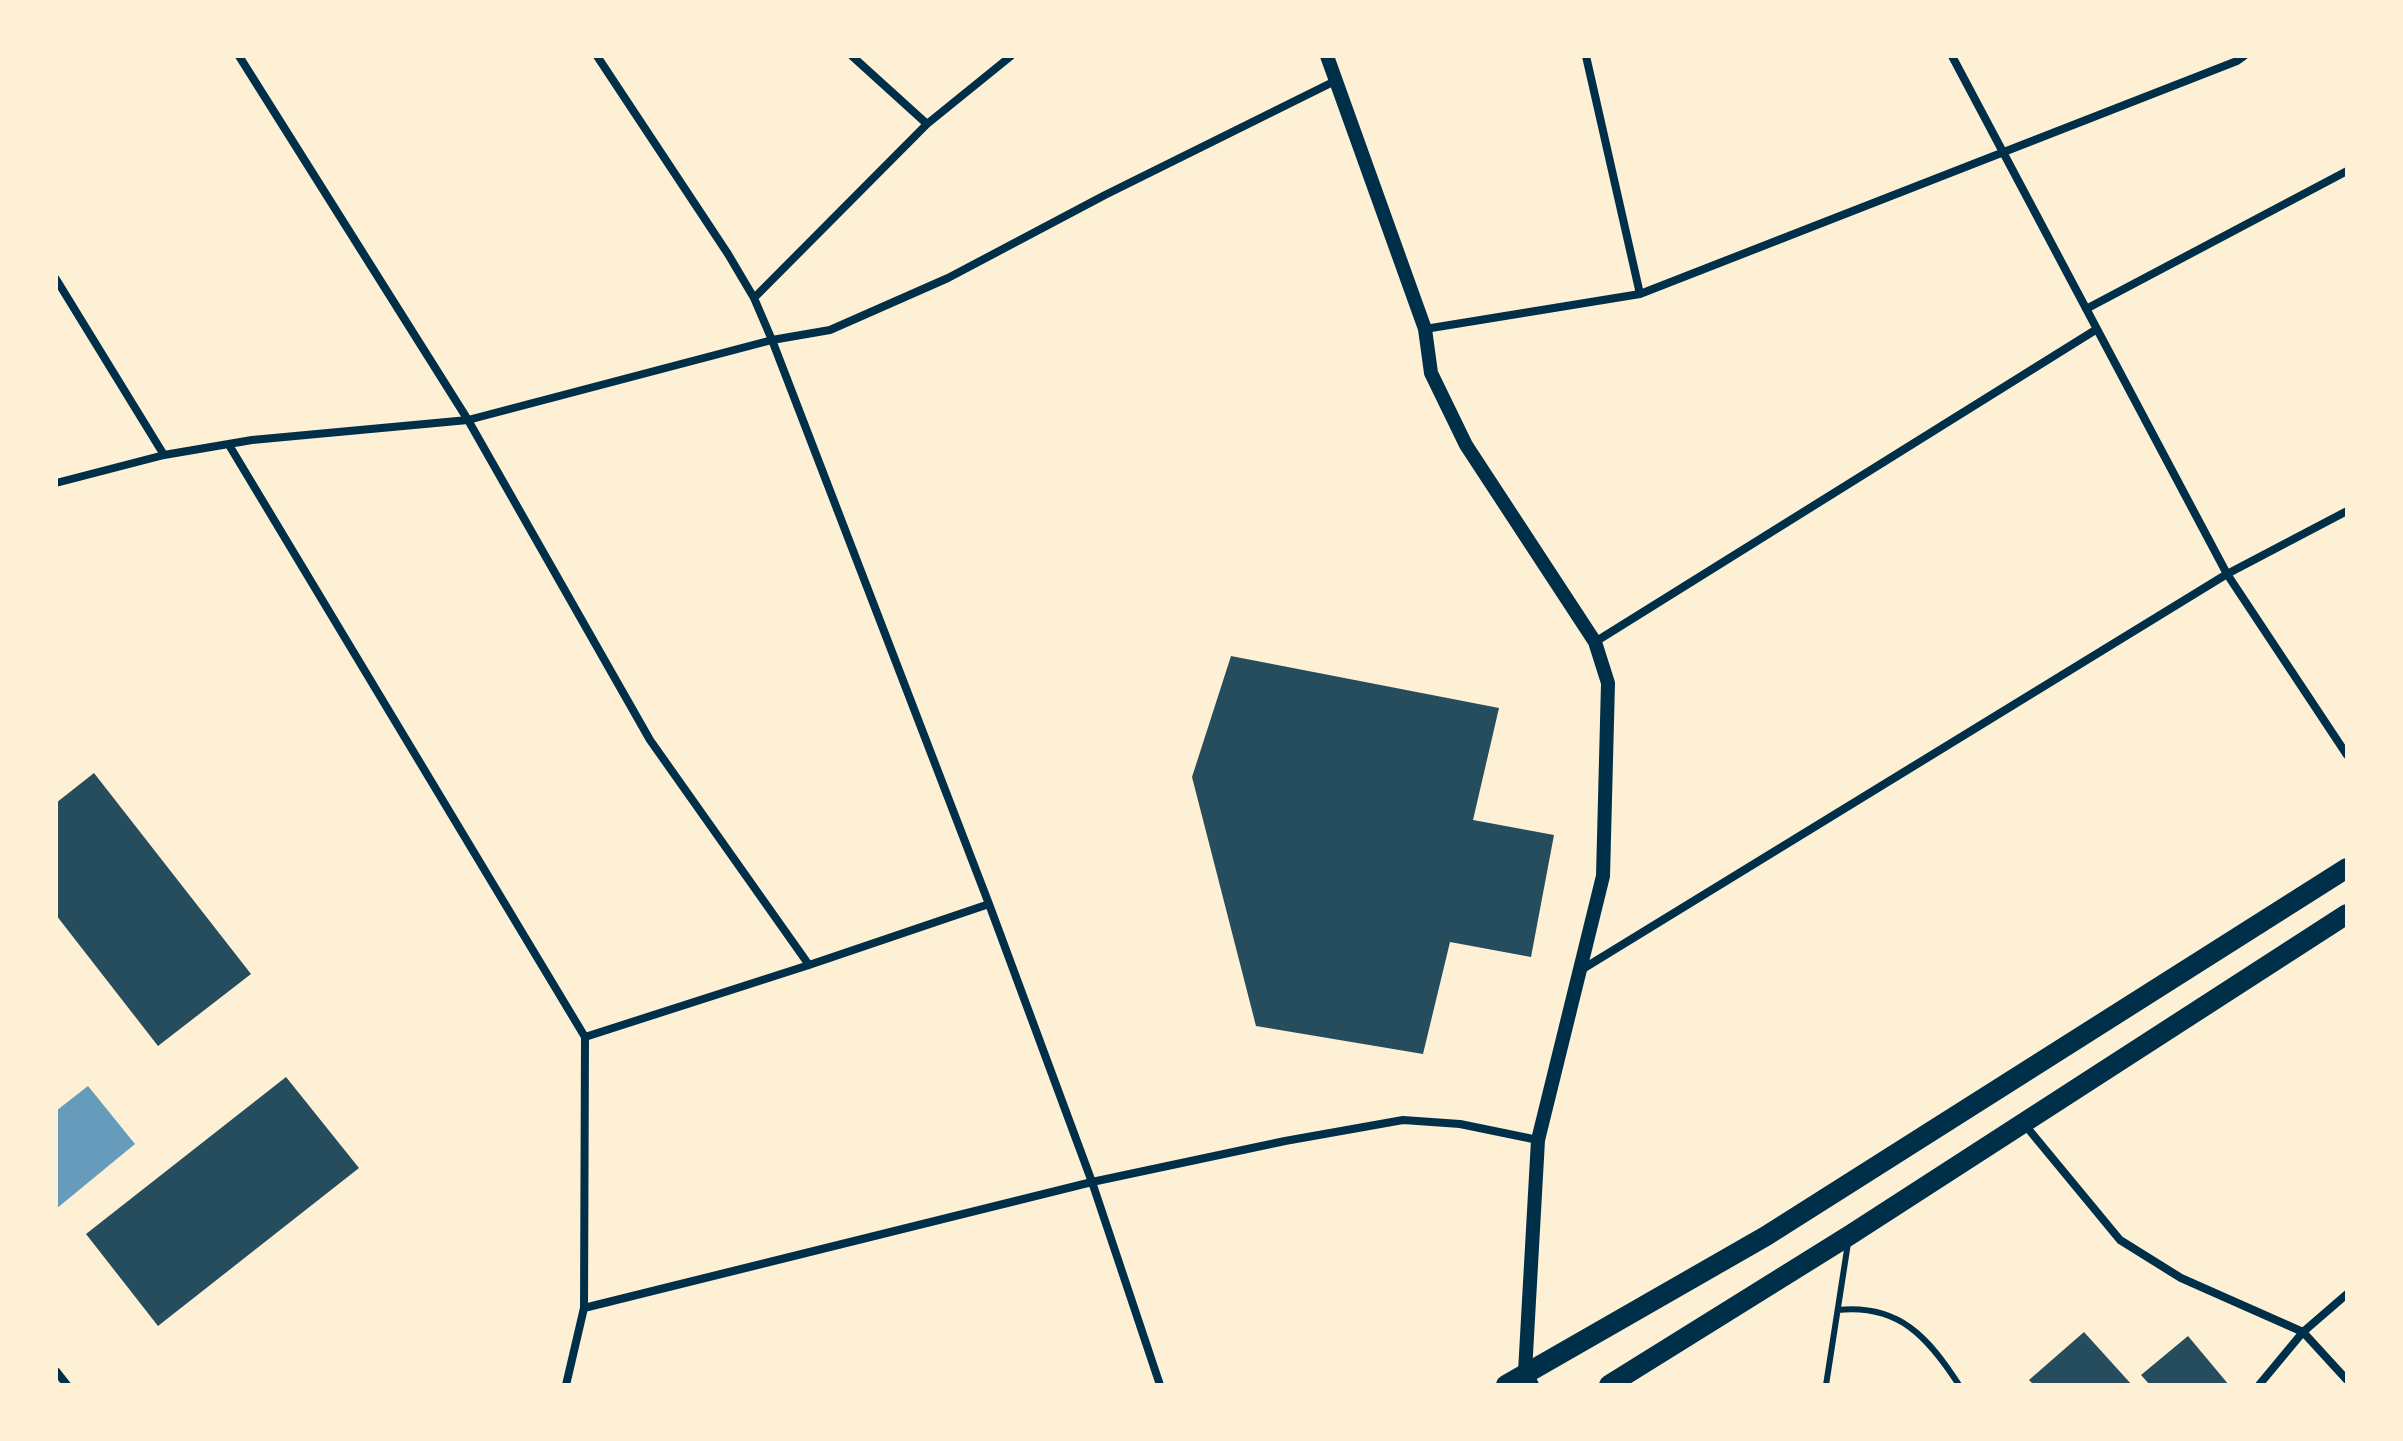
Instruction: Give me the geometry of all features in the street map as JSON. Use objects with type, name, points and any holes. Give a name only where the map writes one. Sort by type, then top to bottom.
[{"type":"main road","points":[[1506,1385],[1529,1379],[1766,1236],[2347,868]]},
{"type":"main road","points":[[1609,1385],[1850,1235],[2347,914]]},
{"type":"street","points":[[239,56],[468,420],[650,740],[809,965]]},
{"type":"street","points":[[597,56],[728,254],[754,298],[772,340],[989,904],[1092,1182],[1160,1385]]},
{"type":"street","points":[[852,56],[927,124]]},
{"type":"street","points":[[754,298],[927,124],[1011,56]]},
{"type":"street","points":[[1327,56],[1425,329],[1431,373],[1466,445],[1595,642],[1608,683],[1603,876],[1538,1140],[1529,1379]]},
{"type":"street","points":[[1586,56],[1640,294]]},
{"type":"street","points":[[1952,56],[2227,574],[2347,755]]},
{"type":"street","points":[[1425,329],[1640,294],[2244,56]]},
{"type":"street","points":[[56,483],[164,455],[252,440],[468,420],[772,340],[830,330],[905,299],[1335,81]]},
{"type":"street","points":[[2086,309],[2347,171]]},
{"type":"street","points":[[56,279],[164,455]]},
{"type":"street","points":[[1595,642],[2097,329]]},
{"type":"street","points":[[229,445],[585,1037],[584,1308],[566,1385]]},
{"type":"street","points":[[1580,970],[2227,574],[2347,511]]},
{"type":"street","points":[[585,1037],[989,904]]},
{"type":"street","points":[[584,1308],[1092,1182],[1285,1141],[1403,1120],[1460,1124],[1538,1140]]},
{"type":"street","points":[[2023,1122],[2120,1240],[2181,1278],[2303,1332],[2347,1380]]},
{"type":"street","points":[[2259,1385],[2303,1332],[2347,1294]]},
{"type":"street","points":[[56,1371],[67,1385]]},
{"type":"lane","points":[[1826,1385],[1850,1235]]},
{"type":"lane","points":[[1838,1310],[1857,1308],[1876,1311],[1910,1326],[1931,1347],[1959,1385]]},
{"type":"water","points":[[88,1086],[135,1144],[56,1209],[56,1111]]},
{"type":"building","points":[[1231,656],[1499,708],[1473,820],[1554,835],[1531,957],[1450,942],[1423,1054],[1256,1026],[1192,777]]},
{"type":"building","points":[[94,773],[251,974],[158,1046],[56,915],[56,803]]},
{"type":"building","points":[[286,1077],[359,1168],[158,1326],[86,1234]]},
{"type":"building","points":[[2084,1332],[2132,1385],[2034,1385],[2029,1380]]},
{"type":"building","points":[[2188,1336],[2229,1385],[2150,1385],[2141,1375]]}]
